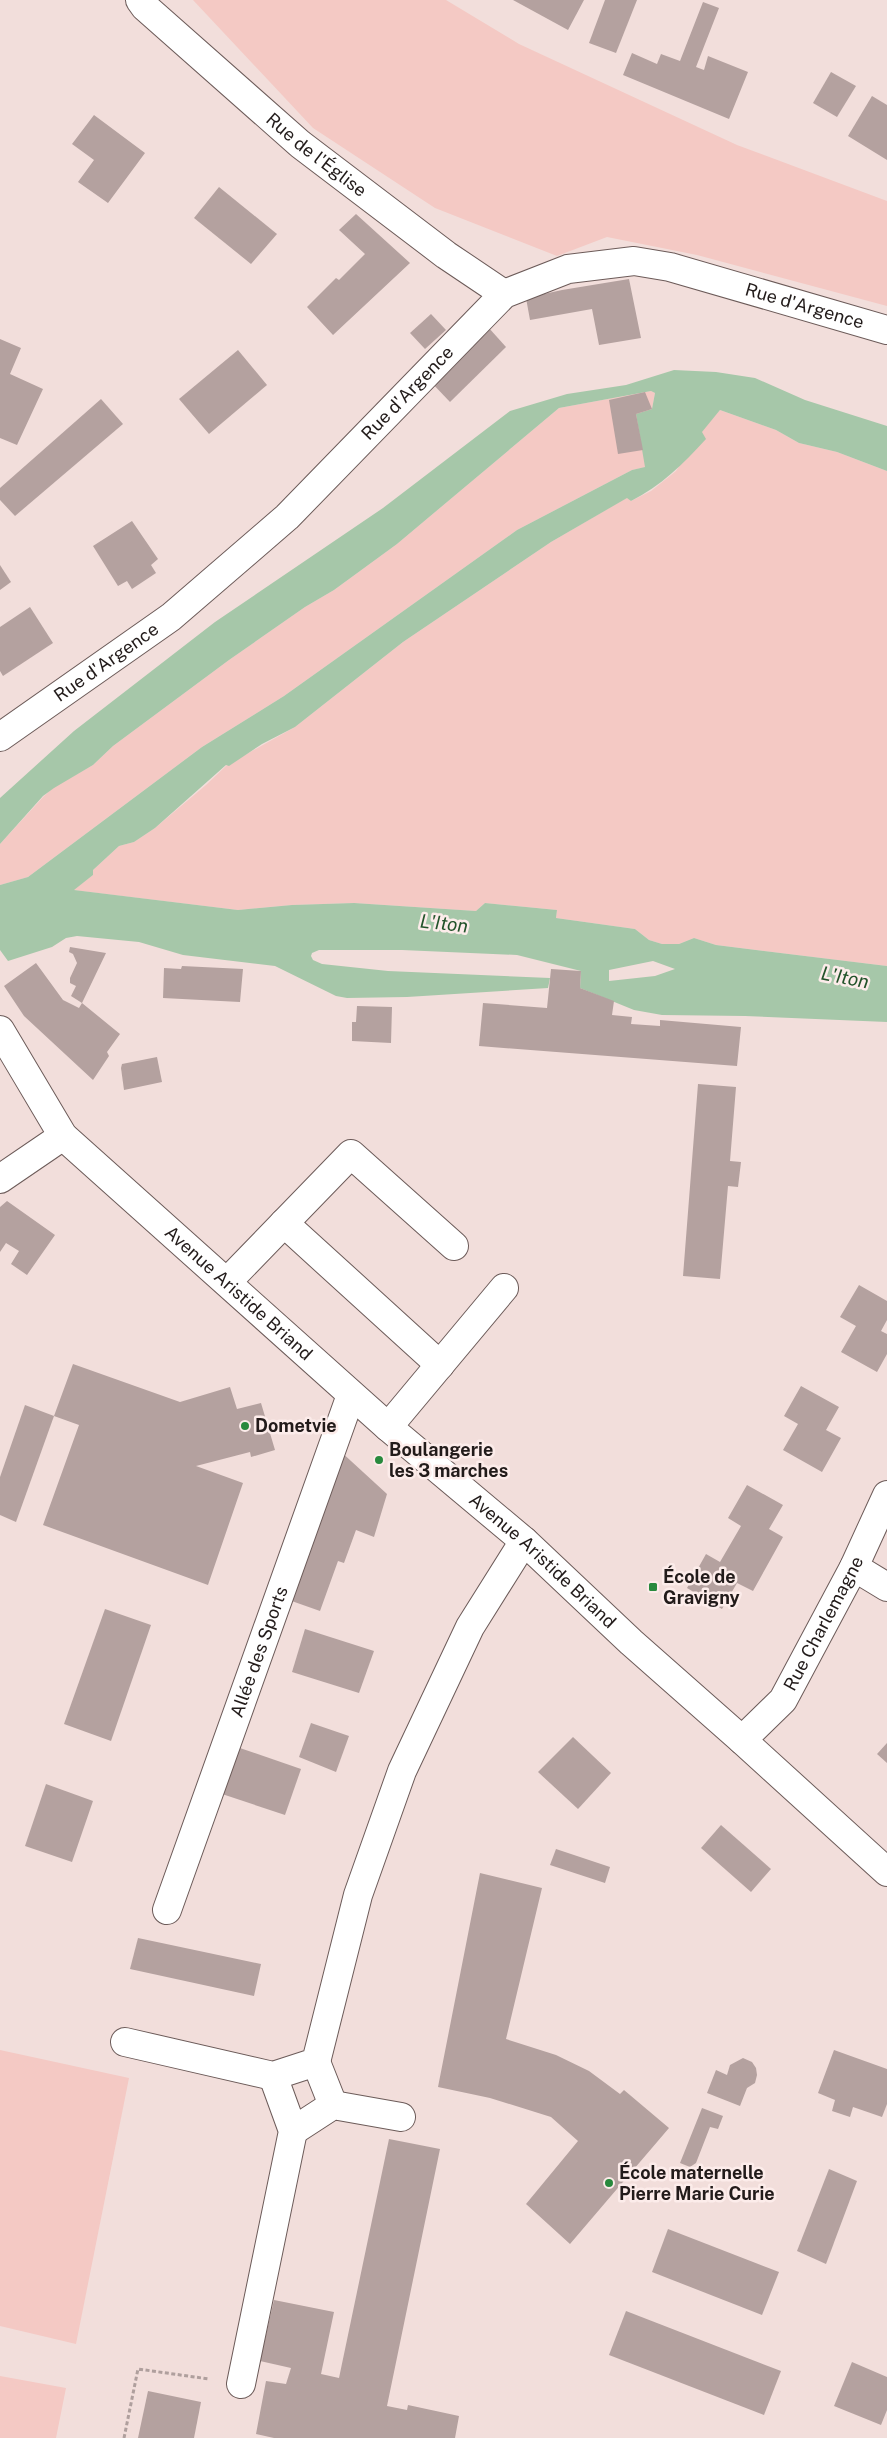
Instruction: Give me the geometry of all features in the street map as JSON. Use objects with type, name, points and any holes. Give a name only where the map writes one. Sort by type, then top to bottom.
[{"type":"street","name":"Rue de l'Église","points":[[140,0],[145,7],[300,144],[446,255],[504,294]]},
{"type":"street","name":"Rue d'Argence","points":[[0,737],[171,617],[287,517],[504,294],[568,270],[634,261],[670,267],[887,330]]},
{"type":"street","name":"Avenue Aristide Briand","points":[[0,1030],[63,1136],[351,1395],[524,1541],[631,1642],[887,1872]]},
{"type":"street","points":[[0,1179],[63,1136]]},
{"type":"street","points":[[227,1282],[351,1154],[454,1246]]},
{"type":"street","points":[[284,1223],[440,1365]]},
{"type":"street","points":[[388,1427],[504,1288]]},
{"type":"street","name":"Allée des Sports","points":[[167,1910],[351,1395]]},
{"type":"street","name":"Rue Charlemagne","points":[[742,1740],[783,1700],[854,1567],[887,1495]]},
{"type":"street","points":[[334,2105],[316,2062],[358,1895],[402,1771],[470,1628],[524,1541]]},
{"type":"street","points":[[854,1567],[887,1587]]},
{"type":"street","points":[[125,2042],[272,2076],[316,2062]]},
{"type":"street","points":[[241,2384],[293,2131],[272,2076]]},
{"type":"street","points":[[293,2131],[334,2105],[401,2117]]},
{"type":"path","points":[[124,2438],[138,2369],[241,2384]]},
{"type":"shaded area","points":[[193,0],[446,0],[519,44],[737,145],[887,201],[887,306],[697,255],[607,237],[557,256],[435,208],[313,128]]},
{"type":"shaded area","points":[[651,391],[655,393],[652,409],[648,410],[643,450],[646,467],[632,470],[517,530],[284,696],[202,747],[28,877],[0,885],[0,844],[54,787],[93,765],[113,746],[229,660],[305,607],[334,590],[397,544],[559,408]]},
{"type":"shaded area","points":[[720,410],[776,430],[799,443],[837,452],[887,471],[887,966],[716,945],[694,938],[679,944],[662,944],[649,940],[635,929],[556,918],[557,910],[485,903],[476,911],[354,903],[292,905],[238,910],[73,890],[93,875],[93,870],[119,846],[134,842],[155,828],[227,765],[295,727],[403,642],[551,542],[628,497],[631,501],[651,491],[676,471],[701,432]]},
{"type":"shaded area","points":[[0,2050],[129,2078],[76,2344],[0,2326]]},
{"type":"shaded area","points":[[0,2376],[66,2388],[56,2438],[0,2438]]},
{"type":"water","name":"L'Iton","points":[[674,370],[716,372],[755,378],[805,400],[887,426],[887,471],[837,452],[799,443],[776,430],[720,410],[702,432],[706,439],[680,466],[662,481],[642,495],[631,501],[627,498],[551,542],[403,642],[295,727],[262,744],[229,766],[226,765],[155,828],[134,842],[119,846],[93,870],[93,875],[74,890],[238,910],[292,905],[354,903],[476,911],[485,903],[557,910],[556,918],[635,929],[649,940],[662,944],[679,944],[694,938],[716,945],[887,966],[887,1022],[745,1016],[662,1015],[634,1010],[580,988],[581,971],[517,955],[402,950],[319,950],[312,953],[311,956],[313,960],[322,964],[388,971],[550,978],[548,988],[407,997],[347,998],[336,996],[275,966],[183,955],[139,942],[77,936],[66,938],[52,947],[8,961],[0,950],[0,885],[28,877],[202,747],[284,696],[517,530],[632,470],[645,467],[636,414],[652,409],[655,393],[651,391],[559,408],[397,544],[334,590],[305,607],[229,660],[113,746],[93,765],[43,796],[0,844],[0,798],[74,731],[215,622],[383,508],[510,411],[567,394],[626,385]],"holes":[[[653,961],[675,969],[655,976],[609,981],[609,970]]]},
{"type":"building","points":[[513,0],[584,0],[568,30]]},
{"type":"building","points":[[605,0],[637,0],[616,53],[589,43]]},
{"type":"building","points":[[703,2],[719,8],[696,67],[704,70],[708,56],[748,72],[729,119],[623,75],[632,53],[657,64],[661,54],[680,61]]},
{"type":"building","points":[[831,72],[856,86],[837,117],[813,103]]},
{"type":"building","points":[[872,96],[887,105],[887,160],[848,136]]},
{"type":"building","points":[[94,115],[145,153],[108,203],[78,182],[94,160],[72,144]]},
{"type":"building","points":[[219,187],[277,234],[251,264],[194,218]]},
{"type":"building","points":[[356,214],[410,263],[333,335],[307,307],[336,278],[339,280],[365,254],[339,230]]},
{"type":"building","points":[[629,279],[641,338],[599,345],[592,309],[530,320],[526,298]]},
{"type":"building","points":[[431,314],[446,330],[425,349],[410,333]]},
{"type":"building","points":[[488,327],[506,347],[450,402],[430,381]]},
{"type":"building","points":[[0,339],[21,348],[10,374],[43,389],[17,445],[0,438]]},
{"type":"building","points":[[238,350],[267,385],[209,434],[179,399]]},
{"type":"building","points":[[645,392],[652,409],[636,414],[643,450],[618,454],[609,400]]},
{"type":"building","points":[[101,399],[123,424],[15,516],[0,500],[0,488]]},
{"type":"building","points":[[132,521],[158,559],[151,565],[156,573],[132,589],[127,581],[118,586],[93,546]]},
{"type":"building","points":[[0,565],[11,582],[0,590]]},
{"type":"building","points":[[30,607],[53,643],[3,676],[0,671],[0,627]]},
{"type":"building","points":[[70,947],[106,953],[82,1003],[71,996],[76,986],[70,983],[70,978],[77,963],[73,954],[69,952]]},
{"type":"building","points":[[36,963],[63,1000],[79,1008],[82,1003],[120,1034],[107,1052],[109,1056],[93,1080],[24,1016],[4,986]]},
{"type":"building","points":[[182,966],[243,969],[240,1002],[163,998],[164,968],[181,969]]},
{"type":"building","points":[[551,969],[581,971],[580,988],[614,1001],[612,1015],[632,1017],[631,1024],[660,1026],[660,1020],[741,1027],[737,1066],[479,1046],[483,1003],[547,1008]]},
{"type":"building","points":[[357,1006],[392,1007],[391,1043],[352,1041],[352,1022],[356,1022]]},
{"type":"building","points":[[157,1057],[162,1082],[124,1090],[122,1064]]},
{"type":"building","points":[[698,1084],[736,1087],[730,1161],[741,1162],[738,1187],[728,1186],[720,1279],[683,1276]]},
{"type":"building","points":[[7,1201],[55,1235],[27,1275],[11,1264],[19,1251],[6,1243],[0,1252],[0,1207]]},
{"type":"building","points":[[859,1285],[887,1301],[887,1320],[881,1331],[887,1334],[887,1354],[877,1372],[841,1352],[856,1326],[840,1317]]},
{"type":"building","points":[[73,1364],[180,1402],[230,1387],[237,1409],[261,1403],[275,1450],[251,1457],[250,1452],[196,1466],[243,1483],[208,1585],[43,1525],[79,1425],[54,1416]]},
{"type":"building","points":[[801,1386],[839,1407],[826,1430],[841,1438],[822,1472],[783,1450],[798,1424],[784,1416]]},
{"type":"building","points":[[25,1405],[54,1416],[16,1522],[0,1515],[0,1477]]},
{"type":"building","points":[[339,1450],[387,1494],[374,1537],[356,1530],[344,1563],[338,1561],[320,1611],[286,1599]]},
{"type":"building","points":[[747,1485],[783,1505],[769,1529],[783,1537],[753,1591],[737,1583],[722,1609],[687,1588],[706,1554],[720,1562],[741,1526],[728,1518]]},
{"type":"building","points":[[105,1609],[151,1625],[111,1741],[64,1724]]},
{"type":"building","points":[[305,1629],[374,1651],[359,1693],[292,1672]]},
{"type":"building","points":[[311,1723],[349,1736],[336,1772],[299,1757]]},
{"type":"building","points":[[573,1737],[611,1773],[578,1809],[538,1772]]},
{"type":"building","points":[[887,1743],[887,1763],[877,1754]]},
{"type":"building","points":[[234,1746],[301,1769],[285,1815],[216,1792]]},
{"type":"building","points":[[46,1784],[93,1801],[72,1862],[25,1846]]},
{"type":"building","points":[[721,1825],[771,1869],[751,1892],[701,1848]]},
{"type":"building","points":[[556,1849],[610,1867],[605,1883],[550,1865]]},
{"type":"building","points":[[480,1873],[542,1888],[506,2039],[556,2055],[589,2071],[620,2094],[624,2090],[669,2128],[570,2244],[526,2204],[578,2141],[551,2117],[490,2098],[438,2087]]},
{"type":"building","points":[[138,1938],[261,1964],[254,1996],[130,1969]]},
{"type":"building","points":[[834,2050],[887,2069],[887,2104],[882,2117],[853,2107],[850,2117],[832,2111],[835,2100],[818,2093]]},
{"type":"building","points":[[743,2058],[752,2062],[756,2068],[757,2075],[755,2083],[747,2088],[740,2106],[707,2093],[716,2070],[727,2075],[730,2065]]},
{"type":"building","points":[[702,2108],[723,2116],[718,2129],[710,2127],[696,2163],[690,2167],[680,2163]]},
{"type":"building","points":[[389,2139],[440,2149],[387,2406],[407,2410],[408,2405],[459,2416],[455,2438],[274,2438],[256,2434],[266,2381],[286,2384],[291,2368],[260,2361],[274,2300],[334,2312],[321,2374],[339,2378]]},
{"type":"building","points":[[829,2169],[857,2181],[826,2264],[797,2251]]},
{"type":"building","points":[[668,2229],[779,2272],[762,2315],[652,2272]]},
{"type":"building","points":[[626,2311],[781,2371],[764,2415],[609,2355]]},
{"type":"building","points":[[852,2362],[887,2377],[887,2410],[881,2425],[834,2406]]},
{"type":"building","points":[[148,2391],[201,2402],[194,2438],[138,2438]]},
{"type":"place","name":"Dometvie","points":[[245,1426]]},
{"type":"place","name":"Boulangerie les 3 marches","points":[[379,1460]]},
{"type":"place","name":"École de Gravigny","points":[[653,1587]]},
{"type":"place","name":"École maternelle Pierre Marie Curie","points":[[609,2183]]}]
